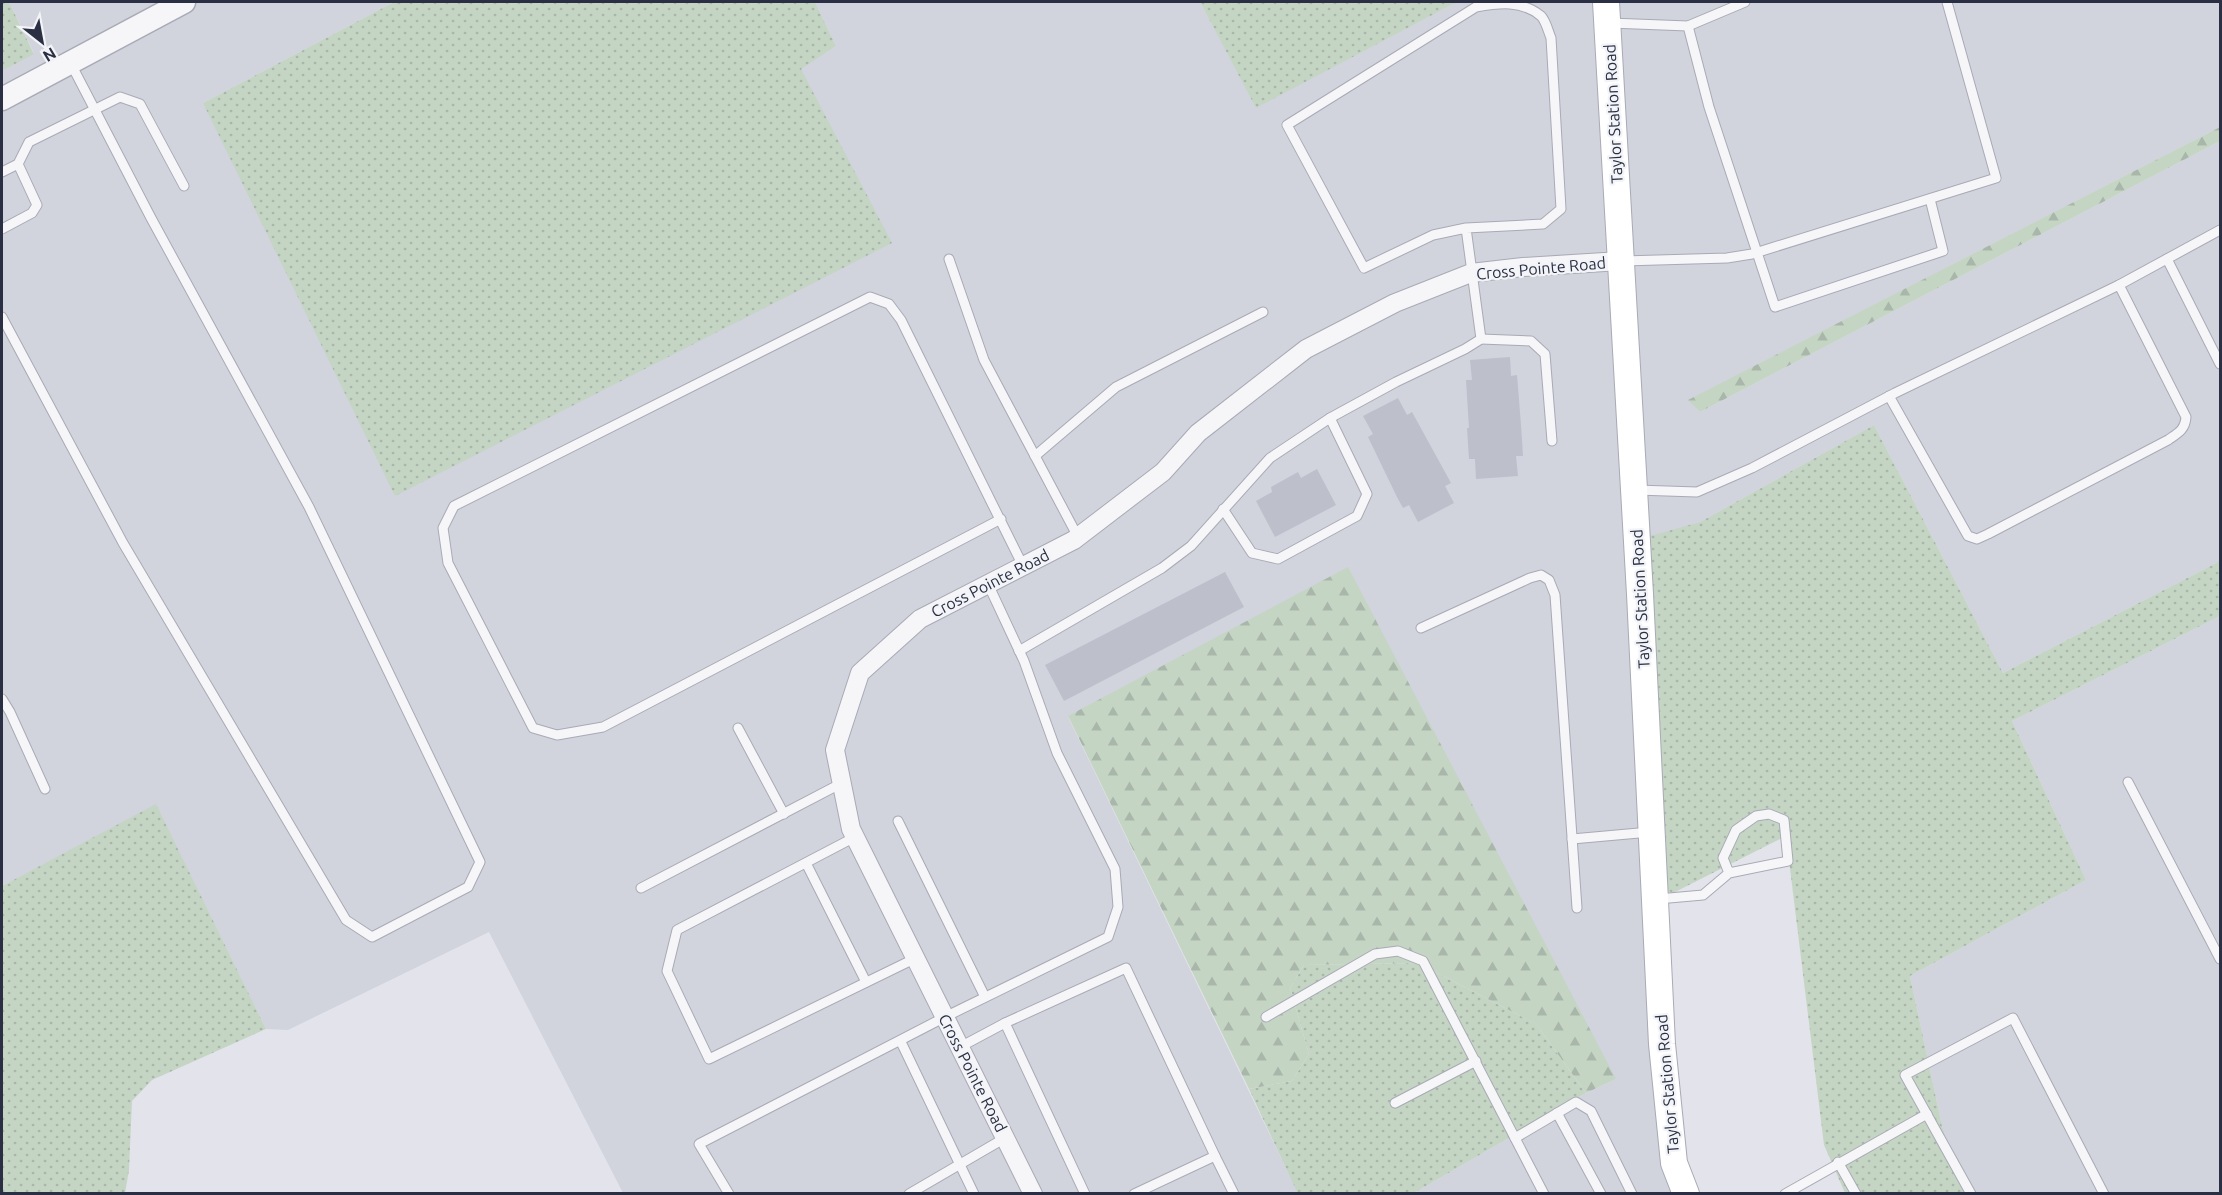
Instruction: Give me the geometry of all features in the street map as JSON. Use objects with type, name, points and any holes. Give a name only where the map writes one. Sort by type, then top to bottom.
[{"type":"main road","name":"Taylor Station Road","points":[[1606,12],[1634,490],[1662,1044],[1674,1163],[1686,1194]]},
{"type":"street","points":[[2,99],[184,2]]},
{"type":"street","name":"Cross Pointe Road","points":[[1033,1194],[851,829],[835,750],[860,673],[920,620],[1078,537],[1163,472],[1198,433],[1306,349],[1395,303],[1471,273],[1523,267],[1621,261]]},
{"type":"lane","points":[[1504,2],[1523,4],[1542,17],[1551,38],[1561,209],[1543,224],[1466,228],[1433,235],[1364,268],[1287,125],[1476,7],[1504,2]]},
{"type":"lane","points":[[1606,12],[1689,26],[1745,2]]},
{"type":"lane","points":[[1621,261],[1727,258],[1756,253],[1996,178],[1947,2]]},
{"type":"lane","points":[[1689,26],[1709,107],[1775,307],[1943,251],[1930,199]]},
{"type":"lane","points":[[2,318],[123,543],[346,921],[372,937],[468,887],[480,862],[475,851],[309,507],[70,62]]},
{"type":"lane","points":[[2,172],[18,164],[29,142],[120,96],[140,104],[184,186]]},
{"type":"lane","points":[[2,228],[32,213],[38,205],[18,164]]},
{"type":"lane","points":[[1466,228],[1481,339]]},
{"type":"lane","points":[[1634,490],[1697,492],[1771,459],[1889,396],[2119,285],[2220,230]]},
{"type":"lane","points":[[949,259],[984,360],[1078,537]]},
{"type":"lane","points":[[2167,259],[2220,364]]},
{"type":"lane","points":[[1889,396],[1968,536],[1977,539],[1988,534],[2168,440],[2180,432],[2185,425],[2186,417],[2119,285]]},
{"type":"lane","points":[[1001,519],[603,727],[557,735],[533,728],[448,563],[443,528],[454,506],[870,297],[889,304],[901,320],[1001,519],[1023,566]]},
{"type":"lane","points":[[1035,456],[1116,387],[1263,312]]},
{"type":"lane","points":[[1019,651],[1162,568],[1191,546],[1270,458],[1330,418],[1481,339],[1531,341],[1545,354],[1552,441]]},
{"type":"lane","points":[[1223,509],[1252,553],[1278,559],[1358,516],[1367,494],[1330,418]]},
{"type":"lane","points":[[1421,628],[1530,578],[1541,575],[1549,580],[1555,595],[1576,908]]},
{"type":"lane","points":[[729,1194],[699,1144],[901,1042],[945,1017],[1108,937],[1118,907],[1115,869],[1057,753],[1019,651],[988,584]]},
{"type":"lane","points":[[2,699],[45,789]]},
{"type":"lane","points":[[738,728],[784,814]]},
{"type":"lane","points":[[2128,782],[2220,959]]},
{"type":"lane","points":[[640,888],[842,783]]},
{"type":"lane","points":[[1656,899],[1702,895],[1729,873],[1788,861],[1784,820],[1769,814],[1756,816],[1736,830],[1723,858],[1729,873]]},
{"type":"lane","points":[[898,821],[985,997]]},
{"type":"lane","points":[[1572,839],[1652,832]]},
{"type":"lane","points":[[855,837],[677,930],[667,971],[709,1059],[916,958]]},
{"type":"lane","points":[[806,863],[866,982]]},
{"type":"lane","points":[[1266,1017],[1375,954],[1398,951],[1423,961],[1544,1194]]},
{"type":"lane","points":[[960,1047],[1005,1023],[1126,968],[1234,1194]]},
{"type":"lane","points":[[1971,1194],[1905,1075],[2013,1018],[2104,1194]]},
{"type":"lane","points":[[1005,1023],[1085,1194]]},
{"type":"lane","points":[[901,1042],[974,1194]]},
{"type":"lane","points":[[1395,1102],[1476,1061]]},
{"type":"lane","points":[[1515,1138],[1576,1102],[1591,1111],[1632,1194]]},
{"type":"lane","points":[[1557,1113],[1601,1194]]},
{"type":"lane","points":[[1785,1194],[1838,1162],[1927,1114]]},
{"type":"lane","points":[[909,1194],[1005,1138]]},
{"type":"lane","points":[[1134,1194],[1215,1156]]},
{"type":"lane","points":[[1838,1162],[1856,1194]]},
{"type":"shaded area","points":[[9,2],[394,2],[203,103],[801,68],[836,46],[815,2],[1200,2],[1256,107],[1457,2],[2220,2],[2220,127],[1689,400],[1700,412],[2220,141],[2220,561],[2003,673],[1874,425],[1700,522],[1628,544],[1675,1193],[1414,1193],[1586,1093],[1616,1079],[1068,717],[1298,1193],[623,1193],[489,932],[288,1030],[266,1029],[156,805],[2,886],[2,71],[34,53]]},
{"type":"shaded area","points":[[2220,616],[2220,1193],[1965,1193],[1942,1126],[1910,976],[2086,880],[2012,721]]},
{"type":"green space","points":[[2,2],[9,2],[34,54],[2,71]]},
{"type":"green space","points":[[394,2],[815,2],[836,46],[801,69],[892,243],[395,496],[203,103]]},
{"type":"green space","points":[[1200,2],[1457,2],[1256,108]]},
{"type":"green space","points":[[2220,127],[2220,141],[1700,412],[1688,400]]},
{"type":"green space","points":[[1874,425],[2003,673],[2220,561],[2220,616],[2012,721],[2086,880],[1910,976],[1942,1126],[1965,1193],[1845,1193],[1824,1145],[1786,836],[1673,893],[1666,891],[1650,536],[1700,522]]},
{"type":"green space","points":[[1348,567],[1616,1079],[1586,1093],[1536,1024],[1418,963],[1304,965],[1290,988],[1309,1054],[1292,1081],[1249,1089],[1068,716]]},
{"type":"green space","points":[[156,804],[266,1029],[152,1080],[132,1101],[129,1170],[125,1193],[2,1193],[2,886]]},
{"type":"green space","points":[[1418,963],[1536,1024],[1586,1093],[1414,1193],[1298,1194],[1249,1089],[1292,1081],[1309,1054],[1290,988],[1304,965]]},
{"type":"building","points":[[1510,357],[1511,376],[1517,375],[1521,425],[1523,456],[1516,456],[1518,476],[1476,479],[1475,459],[1469,459],[1467,428],[1469,428],[1466,380],[1472,380],[1470,360]]},
{"type":"building","points":[[1398,398],[1407,415],[1412,412],[1451,483],[1445,486],[1454,503],[1418,522],[1409,505],[1403,508],[1397,497],[1368,437],[1373,434],[1363,416]]},
{"type":"building","points":[[1317,469],[1336,505],[1275,537],[1256,501],[1272,492],[1271,487],[1298,472],[1301,478]]},
{"type":"building","points":[[1225,572],[1244,607],[1064,701],[1045,665]]}]
